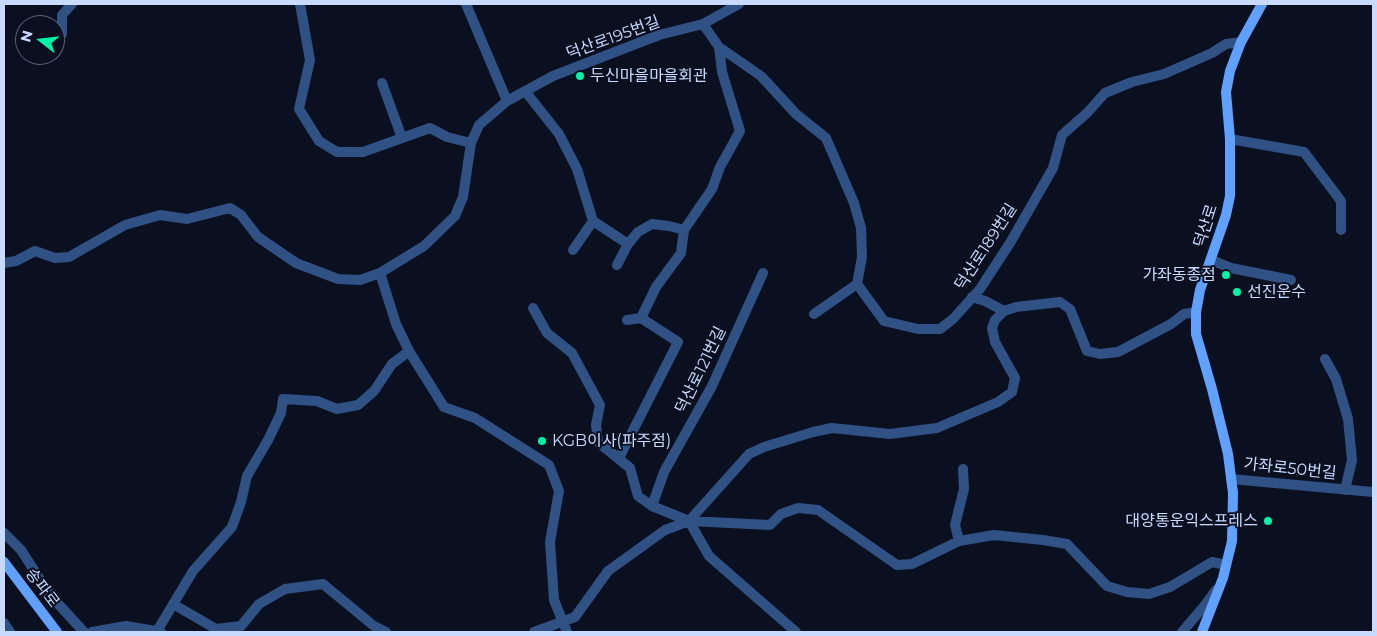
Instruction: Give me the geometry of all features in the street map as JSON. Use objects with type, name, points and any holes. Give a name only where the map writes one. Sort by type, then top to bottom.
[{"type":"street","points":[[62,15],[72,4]]},
{"type":"street","points":[[300,4],[310,60],[299,109],[319,141],[337,152],[363,152],[430,128],[447,137],[471,143]]},
{"type":"street","points":[[466,4],[507,101]]},
{"type":"street","name":"덕산로195번길","points":[[4,263],[16,261],[35,251],[55,258],[69,257],[126,225],[160,216],[187,220],[230,208],[241,215],[258,237],[296,263],[338,278],[360,280],[380,273],[424,246],[455,216],[463,197],[471,143],[479,125],[507,101],[553,76],[659,35],[703,24],[739,4]]},
{"type":"street","name":"덕산로","points":[[1202,632],[1223,578],[1232,541],[1233,492],[1228,454],[1196,334],[1196,312],[1200,290],[1226,215],[1230,196],[1230,139],[1226,92],[1230,71],[1241,42],[1262,4]]},
{"type":"street","points":[[703,24],[719,47],[761,76],[796,114],[826,138],[854,203],[861,228],[862,257],[857,284],[814,314]]},
{"type":"street","name":"덕산로189번길","points":[[857,284],[884,321],[918,329],[940,328],[953,319],[980,289],[1010,243],[1053,168],[1062,135],[1087,113],[1105,93],[1132,82],[1164,74],[1212,53],[1226,44],[1241,42]]},
{"type":"street","points":[[627,320],[640,318],[656,287],[681,253],[684,230],[712,189],[720,167],[740,131],[722,72],[719,47]]},
{"type":"street","points":[[382,83],[402,138]]},
{"type":"street","points":[[525,91],[559,134],[577,169],[593,221],[628,244]]},
{"type":"street","points":[[1230,139],[1304,152],[1341,201],[1341,230]]},
{"type":"street","points":[[573,250],[593,221]]},
{"type":"street","points":[[617,265],[628,244],[638,232],[652,224],[684,230]]},
{"type":"street","points":[[1211,260],[1231,268],[1291,280]]},
{"type":"street","points":[[380,273],[396,324],[409,351],[444,407],[475,418],[549,465],[559,491],[550,542],[554,600],[565,627]]},
{"type":"street","name":"덕산로121번길","points":[[652,506],[664,472],[712,386],[763,273]]},
{"type":"street","points":[[972,297],[986,301],[1004,311]]},
{"type":"street","points":[[689,521],[749,454],[764,447],[832,428],[890,434],[937,428],[998,402],[1012,392],[1015,378],[995,342],[992,328],[1004,311],[1016,307],[1060,302],[1070,309],[1087,351],[1100,354],[1118,352],[1171,324],[1184,314],[1196,312]]},
{"type":"street","points":[[532,308],[547,333],[572,353],[600,405],[596,425],[598,442],[630,468],[638,496],[652,506],[671,512],[689,521],[709,556],[796,632]]},
{"type":"street","name":"덕산로121번길","points":[[619,458],[678,342],[640,318]]},
{"type":"street","points":[[92,632],[126,626],[159,632],[172,604],[193,571],[232,527],[241,502],[247,476],[281,413],[283,399],[317,401],[337,409],[358,405],[374,390],[392,364],[409,351]]},
{"type":"street","name":"가좌로50번길","points":[[1325,360],[1336,379],[1348,419],[1352,460],[1346,490]]},
{"type":"street","points":[[959,542],[955,525],[964,489],[963,468]]},
{"type":"street","name":"가좌로50번길","points":[[1231,478],[1373,492]]},
{"type":"street","points":[[534,632],[565,627],[575,617],[608,571],[665,530],[689,521],[770,525],[781,514],[798,508],[818,510],[897,565],[912,564],[959,542],[994,535],[1066,544],[1107,586],[1126,592],[1149,594],[1170,587],[1212,562],[1226,565]]},
{"type":"street","points":[[4,533],[21,550],[50,595],[84,632]]},
{"type":"street","name":"송파로","points":[[4,562],[57,632]]},
{"type":"street","name":"덕산로","points":[[1182,632],[1206,604],[1223,578]]},
{"type":"street","points":[[172,604],[216,629],[241,626],[259,604],[285,590],[323,584],[374,626],[386,632]]},
{"type":"street","points":[[4,623],[10,632]]},
{"type":"place","name":"두신마을마을회관","points":[[580,76]]},
{"type":"place","name":"가좌동종점","points":[[1226,275]]},
{"type":"place","name":"선진운수","points":[[1237,292]]},
{"type":"place","name":"KGB이사(파주점)","points":[[542,441]]},
{"type":"place","name":"대양통운익스프레스","points":[[1268,521]]}]
